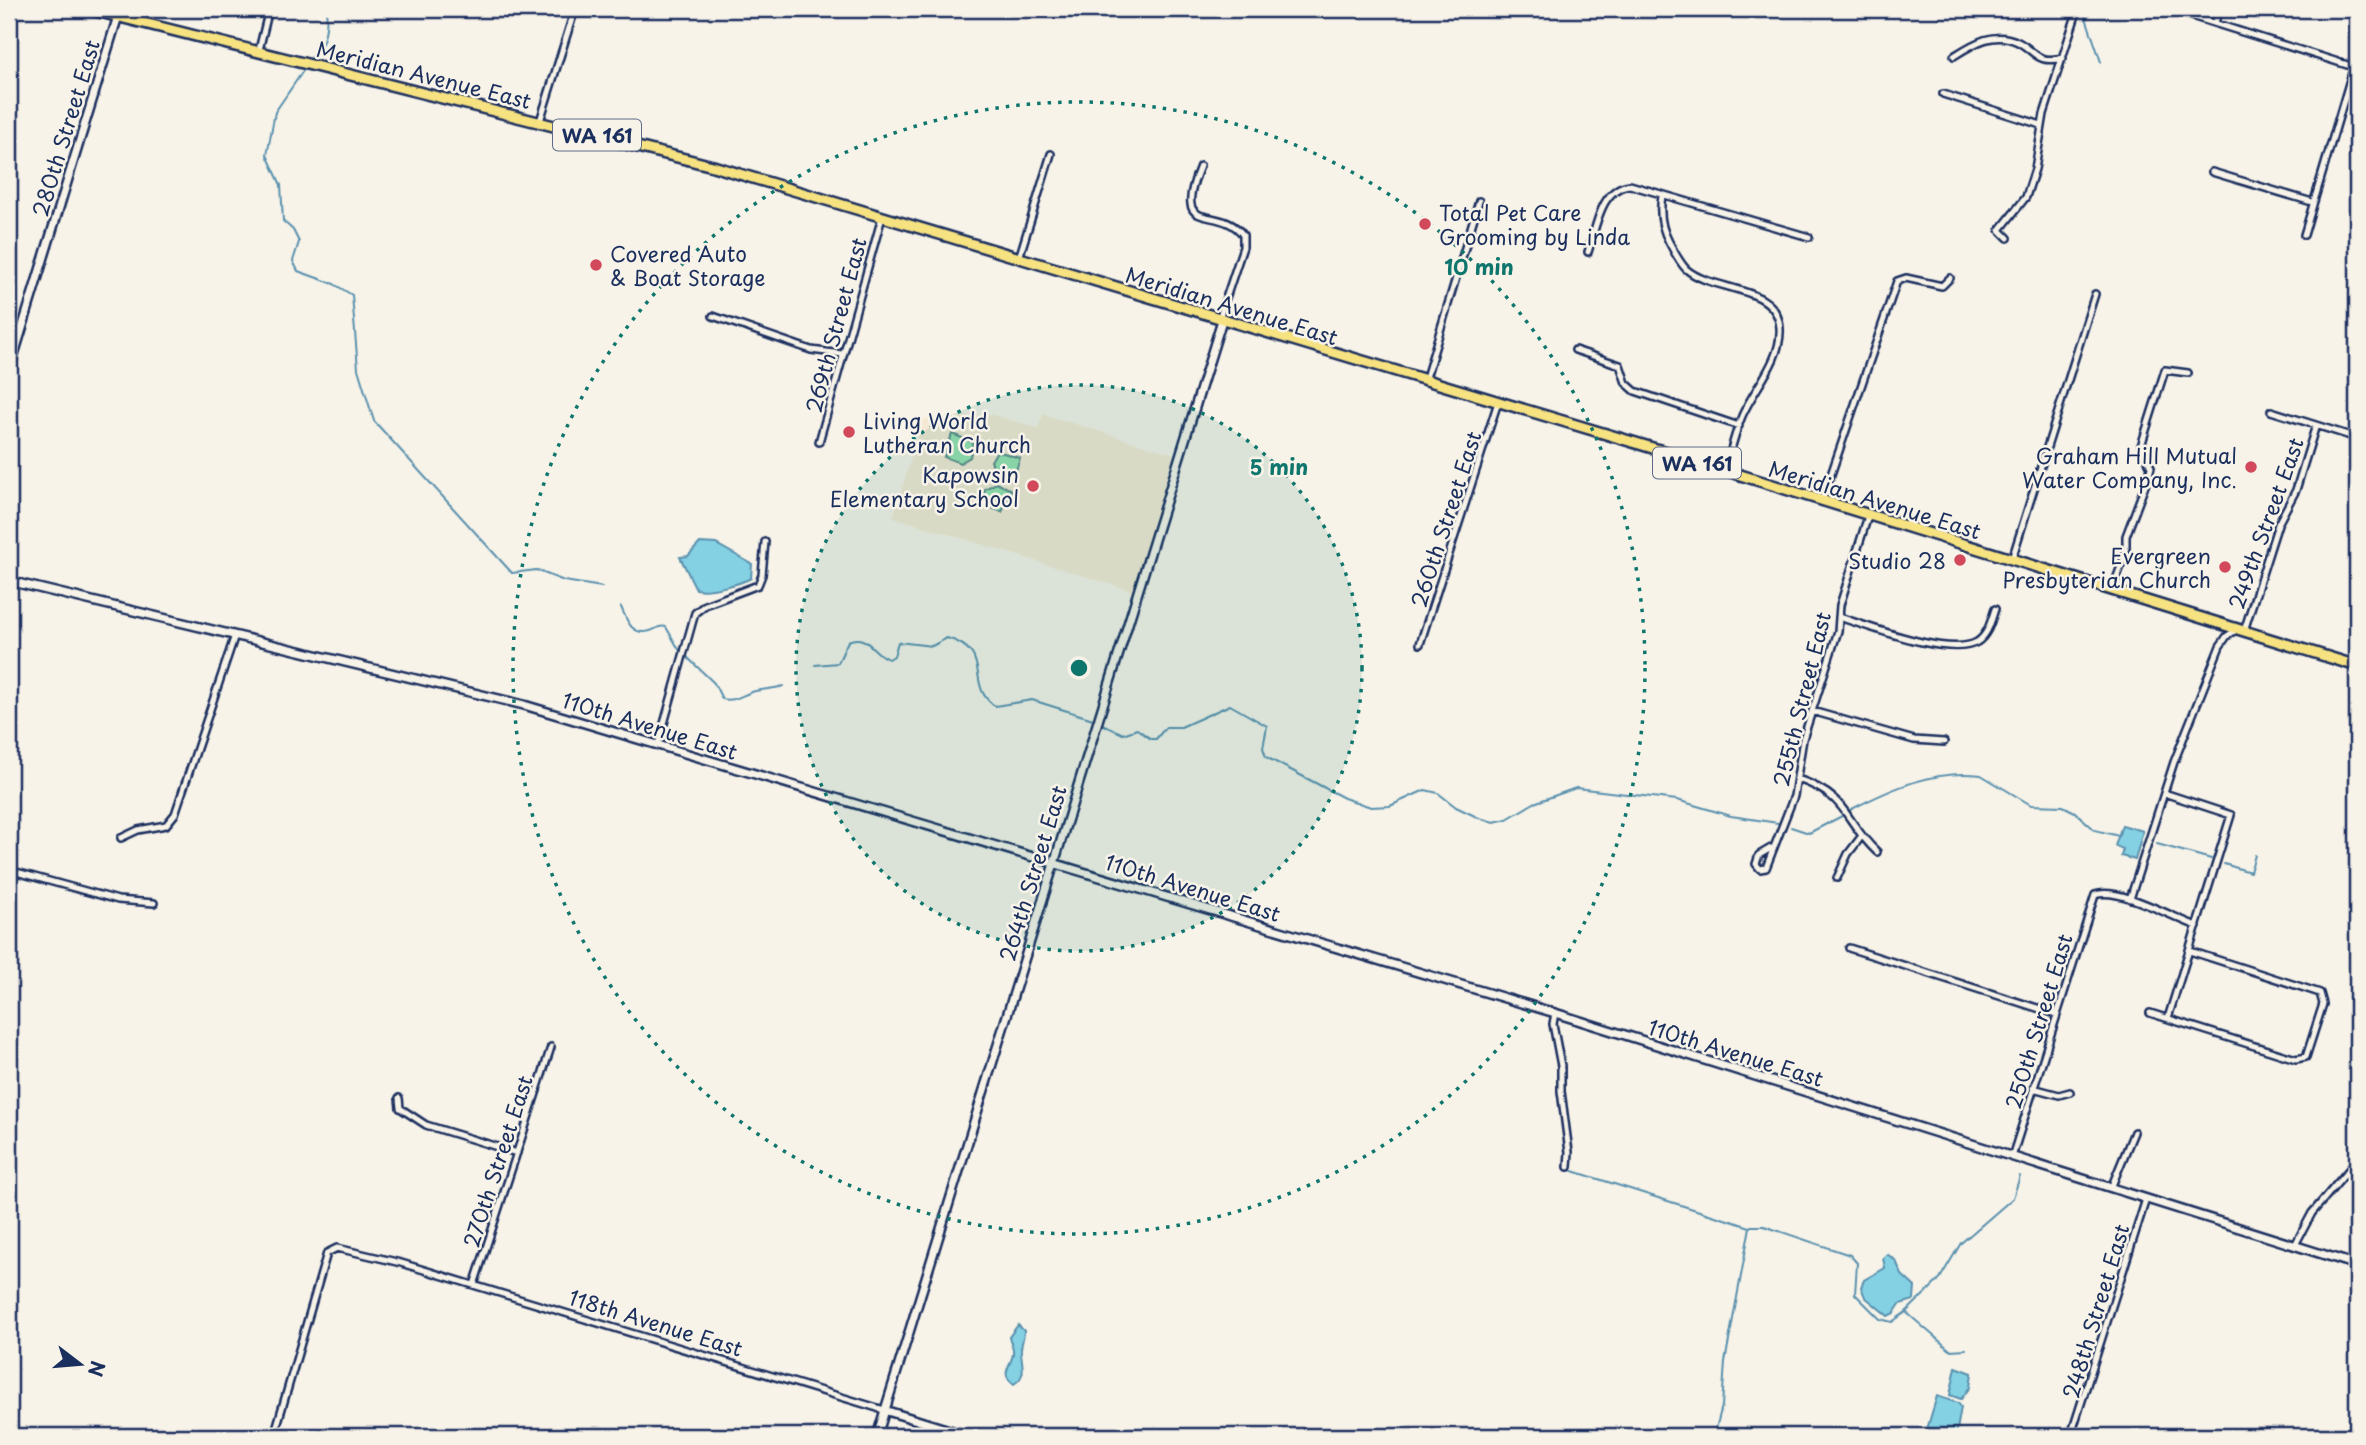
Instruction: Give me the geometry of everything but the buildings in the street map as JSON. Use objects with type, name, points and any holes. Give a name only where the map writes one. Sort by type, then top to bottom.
[{"type":"main road","name":"Meridian Avenue East","points":[[88,9],[713,166],[1725,471],[2354,665]]},
{"type":"street","points":[[259,50],[270,9]]},
{"type":"street","points":[[540,121],[575,9]]},
{"type":"street","points":[[2008,238],[2000,230],[2026,197],[2035,169],[2041,125],[2078,9]]},
{"type":"street","points":[[2169,9],[2355,67]]},
{"type":"street","points":[[2215,23],[2219,9]]},
{"type":"street","name":"280th Street East","points":[[9,370],[118,16]]},
{"type":"street","points":[[1954,56],[1982,39],[1998,38],[2017,41],[2039,58],[2051,61],[2063,58]]},
{"type":"street","points":[[2304,235],[2357,56]]},
{"type":"street","points":[[1943,94],[2041,125]]},
{"type":"street","points":[[1019,259],[1051,154]]},
{"type":"street","points":[[1200,166],[1189,204],[1199,214],[1236,228],[1244,241],[1220,320]]},
{"type":"street","points":[[2212,172],[2312,202]]},
{"type":"street","points":[[1588,252],[1604,205],[1611,193],[1625,185],[1662,196],[1671,195],[1809,237]]},
{"type":"street","points":[[1662,196],[1662,227],[1686,268],[1700,278],[1762,300],[1777,314],[1780,331],[1774,352],[1739,426],[1725,471]]},
{"type":"street","points":[[1425,381],[1479,201]]},
{"type":"street","name":"269th Street East","points":[[819,442],[882,217]]},
{"type":"street","points":[[1822,501],[1892,290],[1900,278],[1939,286],[1950,278]]},
{"type":"street","points":[[2012,559],[2095,294]]},
{"type":"street","points":[[713,316],[811,349],[842,354]]},
{"type":"street","name":"264th Street East","points":[[877,1436],[1220,320]]},
{"type":"street","points":[[1575,350],[1620,365],[1626,383],[1632,389],[1739,426]]},
{"type":"street","points":[[2112,590],[2126,553],[2126,536],[2150,475],[2151,467],[2141,446],[2160,383],[2165,370],[2188,373]]},
{"type":"street","name":"260th Street East","points":[[1420,644],[1498,402]]},
{"type":"street","points":[[2271,411],[2357,438]]},
{"type":"street","name":"249th Street East","points":[[2241,630],[2278,524],[2296,490],[2316,425]]},
{"type":"street","name":"255th Street East","points":[[1771,848],[1786,818],[1798,779],[1801,748],[1839,617],[1840,605],[1868,516]]},
{"type":"street","points":[[658,745],[695,613],[705,606],[758,585],[762,575],[765,542]]},
{"type":"street","name":"110th Avenue East","points":[[9,581],[524,705],[1555,1013],[2357,1265]]},
{"type":"street","points":[[1839,617],[1936,644],[1956,646],[1972,644],[1983,637],[1995,609]]},
{"type":"street","points":[[2197,926],[2130,900],[2175,756],[2218,652],[2227,636],[2241,630]]},
{"type":"street","points":[[121,838],[138,830],[166,825],[173,817],[235,635]]},
{"type":"street","points":[[2354,665],[2357,649]]},
{"type":"street","points":[[1812,711],[1914,740],[1944,742]]},
{"type":"street","points":[[1798,779],[1834,796],[1861,837],[1877,852]]},
{"type":"street","points":[[2164,793],[2231,815],[2168,1018]]},
{"type":"street","points":[[1837,878],[1851,849],[1861,837]]},
{"type":"street","points":[[9,870],[109,898],[141,904],[154,903]]},
{"type":"street","name":"250th Street East","points":[[2012,1157],[2095,895],[2101,893],[2130,900]]},
{"type":"street","points":[[1849,948],[2056,1014]]},
{"type":"street","points":[[2150,1013],[2296,1059],[2304,1059],[2323,1004],[2322,996],[2317,991],[2190,951]]},
{"type":"street","points":[[1555,1013],[1553,1024],[1561,1066],[1568,1167]]},
{"type":"street","name":"270th Street East","points":[[474,1285],[551,1047]]},
{"type":"street","points":[[2033,1088],[2059,1095],[2070,1092]]},
{"type":"street","points":[[399,1098],[400,1108],[417,1121],[517,1153]]},
{"type":"street","points":[[2111,1188],[2134,1132]]},
{"type":"street","points":[[2295,1245],[2312,1213],[2352,1166]]},
{"type":"street","name":"248th Street East","points":[[2072,1432],[2146,1199]]},
{"type":"street","name":"118th Avenue East","points":[[274,1436],[327,1253],[332,1248],[394,1261],[969,1436]]},
{"type":"shaded area","name":"Kapowsin Elementary School","points":[[990,414],[1038,428],[1043,414],[1174,454],[1132,591],[893,517],[923,419]]},
{"type":"green space","points":[[952,434],[973,442],[970,457],[960,463],[944,457]]},
{"type":"green space","points":[[997,451],[1020,458],[1013,480],[998,478],[991,461]]},
{"type":"green space","points":[[996,483],[1012,490],[1002,512],[981,504],[985,489]]},
{"type":"water","points":[[700,543],[716,544],[752,564],[751,578],[724,587],[696,589],[680,557],[688,556]]},
{"type":"water","points":[[2122,825],[2143,831],[2135,860],[2121,856],[2123,849],[2115,846]]},
{"type":"water","points":[[1887,1254],[1896,1261],[1902,1275],[1915,1287],[1914,1300],[1900,1304],[1894,1313],[1888,1316],[1865,1297],[1861,1287],[1864,1280],[1885,1268],[1883,1258]]},
{"type":"water","points":[[1018,1325],[1024,1331],[1021,1348],[1023,1372],[1014,1384],[1007,1377],[1013,1352],[1009,1337]]},
{"type":"water","points":[[1956,1367],[1972,1373],[1970,1387],[1961,1399],[1950,1395]]},
{"type":"water","points":[[1937,1396],[1958,1403],[1961,1407],[1956,1436],[1925,1436]]},
{"type":"waterway","points":[[311,58],[320,48],[324,36],[326,9]]},
{"type":"waterway","points":[[2083,9],[2101,62]]},
{"type":"waterway","points":[[305,68],[275,112],[267,155],[281,185],[283,221],[293,230],[299,242],[293,261],[298,271],[334,284],[352,295],[358,369],[374,421],[512,573],[536,570],[564,581],[602,587]]},
{"type":"waterway","points":[[621,607],[631,626],[638,631],[666,627],[681,653]]},
{"type":"waterway","points":[[815,665],[838,663],[848,641],[855,639],[861,639],[889,659],[894,656],[898,642],[932,646],[947,638],[962,644],[970,652],[975,660],[981,688],[986,698],[995,706],[1032,700],[1093,719]]},
{"type":"waterway","points":[[686,656],[714,683],[722,699],[735,699],[755,691],[783,686]]},
{"type":"waterway","points":[[1102,724],[1123,734],[1137,729],[1151,739],[1156,739],[1166,727],[1181,727],[1230,705],[1267,726],[1263,748],[1266,757],[1344,798],[1371,807],[1390,806],[1425,790],[1438,793],[1456,807],[1494,822],[1507,819],[1534,803],[1576,788],[1677,800],[1731,816],[1778,823]]},
{"type":"waterway","points":[[1850,810],[1913,782],[1947,775],[1981,775],[2031,805],[2063,806],[2075,812],[2095,830],[2119,836]]},
{"type":"waterway","points":[[1791,827],[1809,833],[1842,816]]},
{"type":"waterway","points":[[2157,844],[2211,859]]},
{"type":"waterway","points":[[2224,864],[2250,872],[2255,855]]},
{"type":"waterway","points":[[1570,1170],[1750,1227],[1725,1362],[1722,1406],[1714,1436]]},
{"type":"waterway","points":[[1751,1226],[1764,1226],[1850,1255],[1857,1263],[1855,1294],[1880,1319],[1892,1322],[1939,1280],[1961,1243],[2013,1198],[2020,1176]]},
{"type":"waterway","points":[[1907,1313],[1950,1350],[1966,1349]]},
{"type":"place","name":"Total Pet Care Grooming by Linda","points":[[1425,224]]},
{"type":"place","name":"Covered Auto & Boat Storage","points":[[596,265]]},
{"type":"place","name":"Living World Lutheran Church","points":[[849,432]]},
{"type":"place","name":"Graham Hill Mutual Water Company, Inc.","points":[[2251,467]]},
{"type":"place","name":"Kapowsin Elementary School","points":[[1033,486]]},
{"type":"place","name":"Studio 28","points":[[1960,560]]},
{"type":"place","name":"Evergreen Presbyterian Church","points":[[2225,567]]}]
